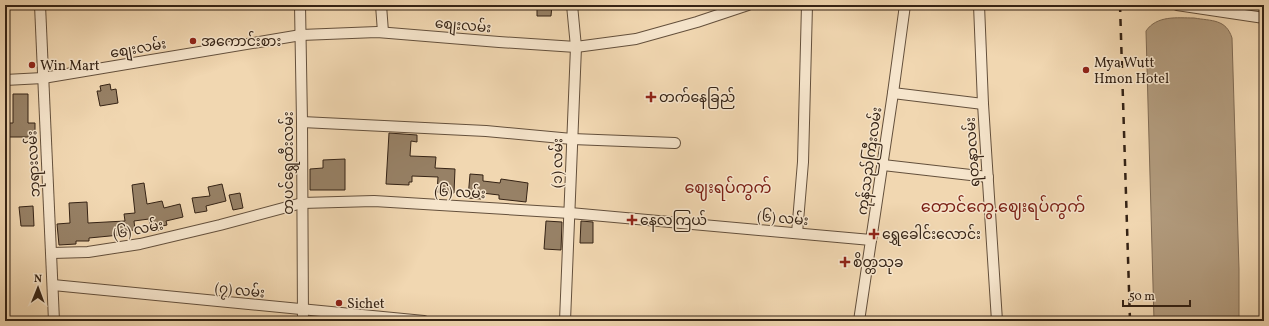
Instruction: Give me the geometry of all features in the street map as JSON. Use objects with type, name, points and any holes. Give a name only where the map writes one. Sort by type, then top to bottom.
[{"type":"street","name":"ဘုရားလမ်း","points":[[40,5],[54,321]]},
{"type":"street","name":"တပင်ရွှေထီးလမ်း","points":[[300,5],[303,321]]},
{"type":"street","points":[[381,5],[383,32]]},
{"type":"street","name":"(၁) လမ်း","points":[[565,321],[576,46],[572,5]]},
{"type":"street","name":"စျေးလမ်း","points":[[5,80],[43,78],[301,35],[383,32],[499,42],[576,46],[636,39],[697,22],[748,5]]},
{"type":"street","points":[[797,233],[803,162],[807,5]]},
{"type":"street","name":"ကုန်သည်ကြီးလမ်း","points":[[859,321],[905,5]]},
{"type":"street","name":"ရတနာလမ်း","points":[[979,5],[983,104],[997,321]]},
{"type":"street","points":[[1177,5],[1240,10],[1264,18]]},
{"type":"street","points":[[893,93],[983,104]]},
{"type":"street","points":[[302,122],[486,131],[572,139],[675,143]]},
{"type":"street","points":[[882,164],[988,178]]},
{"type":"street","name":"(၆) လမ်း","points":[[52,253],[88,252],[140,244],[220,225],[302,203],[374,201],[570,213],[871,240]]},
{"type":"street","name":"(၇) လမ်း","points":[[53,285],[424,321]]},
{"type":"shaded area","points":[[1168,18],[1194,18],[1222,24],[1226,27],[1232,38],[1239,269],[1239,321],[1154,321],[1146,31],[1156,22]]},
{"type":"building","points":[[537,5],[552,5],[551,16],[537,16]]},
{"type":"building","points":[[110,84],[111,90],[116,89],[118,103],[100,106],[97,91],[101,91],[100,86]]},
{"type":"building","points":[[13,94],[28,94],[28,123],[35,123],[35,137],[9,137],[9,123],[13,123]]},
{"type":"building","points":[[389,133],[417,135],[417,142],[411,141],[410,156],[436,157],[435,168],[455,169],[454,193],[437,192],[438,177],[412,176],[412,182],[409,182],[409,185],[386,184]]},
{"type":"building","points":[[345,159],[345,190],[310,190],[310,169],[323,168],[323,160]]},
{"type":"building","points":[[470,174],[483,175],[483,181],[500,183],[501,179],[528,183],[526,202],[499,199],[499,195],[482,193],[481,199],[468,198]]},
{"type":"building","points":[[144,183],[147,204],[162,201],[164,208],[180,204],[183,217],[166,221],[167,225],[158,227],[159,230],[151,231],[149,219],[134,221],[135,230],[119,231],[120,235],[89,238],[89,241],[76,241],[76,244],[59,245],[57,224],[70,223],[69,203],[87,202],[88,223],[125,221],[124,214],[135,213],[132,185]]},
{"type":"building","points":[[222,184],[226,201],[206,206],[207,211],[195,213],[192,198],[210,196],[208,187]]},
{"type":"building","points":[[240,193],[243,208],[233,210],[229,195]]},
{"type":"building","points":[[33,206],[34,226],[21,226],[19,207]]},
{"type":"building","points":[[546,221],[562,222],[561,250],[544,249]]},
{"type":"building","points":[[581,221],[593,222],[593,243],[580,243]]},
{"type":"railway","points":[[1120,5],[1130,321]]},
{"type":"place","name":"အကောင်းစား","points":[[193,41]]},
{"type":"place","name":"Win Mart","points":[[32,65]]},
{"type":"place","name":"Mya Wutt Hmon Hotel","points":[[1086,70]]},
{"type":"place","name":"တက်နေခြည်","points":[[651,97]]},
{"type":"place","name":"နေလကြယ်","points":[[632,220]]},
{"type":"place","name":"ရွှေခေါင်းလောင်း","points":[[874,234]]},
{"type":"place","name":"စိတ္တသုခ","points":[[845,262]]},
{"type":"place","name":"Sichet","points":[[339,303]]},
{"type":"district","name":"ဈေးရပ်ကွက်","points":[[728,187]]},
{"type":"district","name":"တောင်ကွေ.ဈေးရပ်ကွက်","points":[[1003,206]]}]
